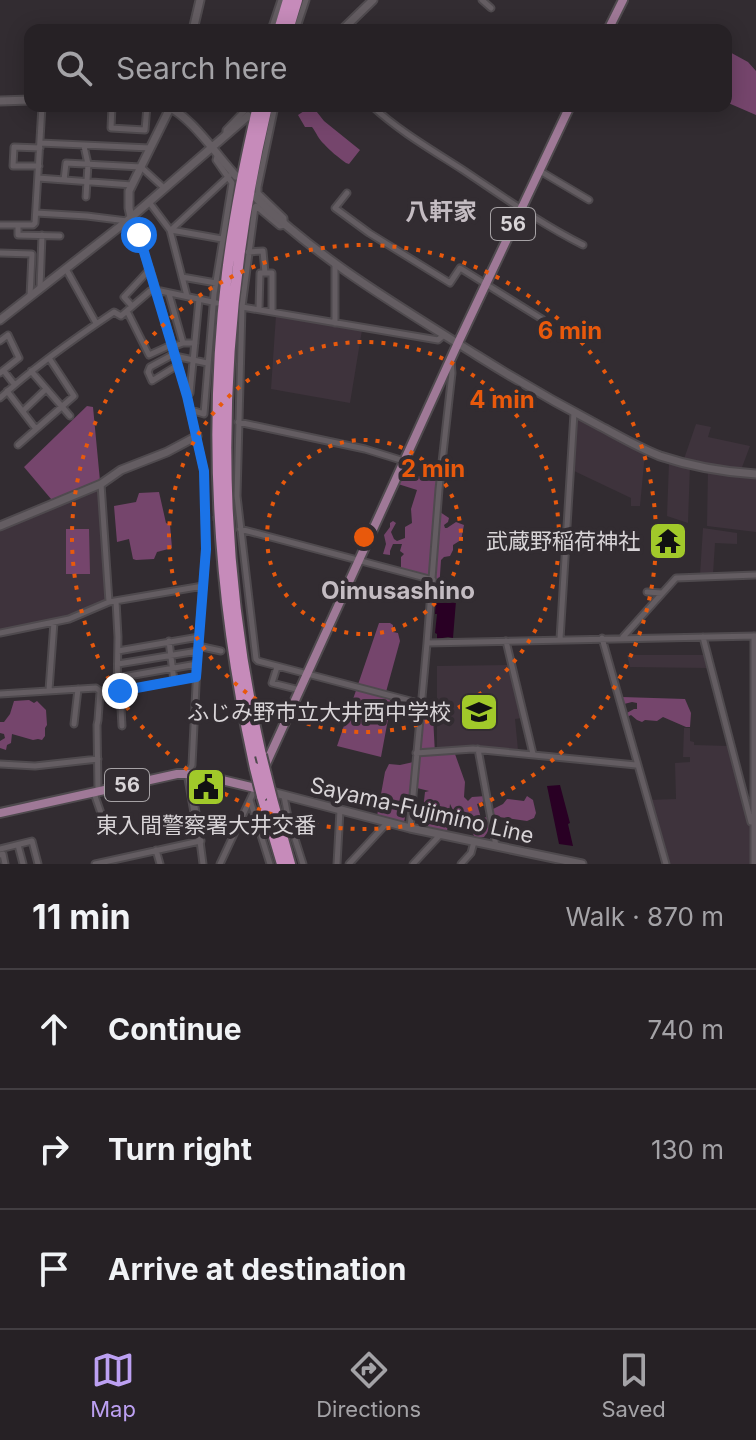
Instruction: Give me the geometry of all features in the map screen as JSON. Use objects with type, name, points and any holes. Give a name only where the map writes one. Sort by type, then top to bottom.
[{"type":"highway","points":[[281,24],[288,0]]},
{"type":"highway","points":[[290,24],[297,0]]},
{"type":"highway","points":[[257,112],[227,271],[221,332],[217,434],[220,531],[228,618],[239,688],[255,768],[282,864]]},
{"type":"highway","points":[[266,112],[236,272],[229,347],[226,435],[228,531],[246,681],[261,755],[263,794],[290,864]]},
{"type":"main road","points":[[611,24],[623,0]]},
{"type":"main road","name":"56","points":[[0,813],[188,773],[205,775],[263,794],[300,690],[567,112]]},
{"type":"street","points":[[194,24],[200,0]]},
{"type":"street","points":[[273,24],[281,0]]},
{"type":"street","points":[[298,24],[306,0]]},
{"type":"street","points":[[348,24],[373,0]]},
{"type":"street","points":[[482,0],[491,8]]},
{"type":"street","points":[[0,101],[24,100]]},
{"type":"street","points":[[0,225],[33,225],[42,112]]},
{"type":"street","points":[[112,112],[111,128],[145,130],[146,112]]},
{"type":"street","points":[[166,112],[132,185],[128,197],[129,219],[150,269],[191,410],[204,471],[206,549],[192,765],[188,773],[203,864]]},
{"type":"street","points":[[176,112],[192,125],[232,176],[216,283],[204,414],[191,410]]},
{"type":"street","points":[[226,135],[226,130],[243,112]]},
{"type":"street","points":[[274,112],[258,193],[284,218],[285,225]]},
{"type":"street","points":[[378,112],[521,208],[583,245]]},
{"type":"street","points":[[0,320],[164,188],[214,152],[226,135],[248,116]]},
{"type":"street","points":[[84,146],[88,164],[86,197]]},
{"type":"street","points":[[39,166],[13,166],[14,147],[151,148]]},
{"type":"street","points":[[64,180],[66,163],[141,167],[164,188]]},
{"type":"street","points":[[539,170],[589,200]]},
{"type":"street","points":[[170,230],[232,176]]},
{"type":"street","points":[[38,178],[132,185]]},
{"type":"street","points":[[347,193],[335,208],[369,233],[450,283],[460,268],[542,319]]},
{"type":"street","points":[[254,196],[285,225],[335,263],[522,384],[663,457],[733,473],[756,474]]},
{"type":"street","points":[[149,202],[170,230],[187,297]]},
{"type":"street","points":[[285,225],[280,226],[256,206],[242,307],[237,496],[256,659],[422,704]]},
{"type":"street","points":[[36,213],[129,219]]},
{"type":"street","points":[[18,225],[18,235],[60,236]]},
{"type":"street","points":[[170,230],[222,239]]},
{"type":"street","points":[[40,289],[42,235]]},
{"type":"street","points":[[248,252],[263,251],[265,273]]},
{"type":"street","points":[[0,253],[32,254],[30,297]]},
{"type":"street","points":[[335,263],[335,323]]},
{"type":"street","points":[[66,269],[96,323]]},
{"type":"street","points":[[150,269],[124,297],[149,355],[173,350],[207,363]]},
{"type":"street","points":[[259,309],[260,273],[272,273],[272,312]]},
{"type":"street","points":[[182,277],[216,283]]},
{"type":"street","points":[[0,398],[14,384],[96,323],[114,312],[121,316],[150,291],[215,303]]},
{"type":"street","points":[[169,294],[183,343]]},
{"type":"street","points":[[187,396],[190,393],[199,299]]},
{"type":"street","points":[[242,307],[438,340],[444,335]]},
{"type":"street","points":[[0,341],[8,335],[19,358],[2,372],[14,384]]},
{"type":"street","points":[[178,365],[152,381],[148,372],[150,367],[183,343],[195,343]]},
{"type":"street","points":[[18,445],[74,396],[49,358]]},
{"type":"street","points":[[410,828],[451,360]]},
{"type":"street","points":[[31,371],[70,416]]},
{"type":"street","points":[[23,411],[46,389]]},
{"type":"street","points":[[7,391],[36,429]]},
{"type":"street","points":[[560,639],[574,412]]},
{"type":"street","points":[[238,422],[365,449],[405,461]]},
{"type":"street","points":[[0,526],[101,484],[117,472],[197,436]]},
{"type":"street","points":[[101,484],[118,651],[117,678],[122,726]]},
{"type":"street","points":[[240,529],[433,580]]},
{"type":"street","points":[[623,638],[677,577],[756,575]]},
{"type":"street","points":[[0,633],[69,619],[112,601],[203,586]]},
{"type":"street","points":[[647,592],[663,593]]},
{"type":"street","points":[[49,690],[54,622]]},
{"type":"street","points":[[427,643],[755,636],[754,864]]},
{"type":"street","points":[[118,651],[199,637]]},
{"type":"street","points":[[703,637],[753,829]]},
{"type":"street","points":[[602,638],[666,864]]},
{"type":"street","points":[[169,641],[174,681]]},
{"type":"street","points":[[506,641],[533,754]]},
{"type":"street","points":[[118,664],[198,648],[221,651]]},
{"type":"street","points":[[117,678],[197,664]]},
{"type":"street","points":[[277,667],[272,683],[300,690]]},
{"type":"street","points":[[0,694],[96,688],[104,694],[196,677]]},
{"type":"street","points":[[74,724],[78,689]]},
{"type":"street","points":[[100,691],[96,792],[104,822]]},
{"type":"street","points":[[416,753],[478,749],[636,765]]},
{"type":"street","points":[[478,749],[496,847]]},
{"type":"street","points":[[0,764],[35,766],[98,759]]},
{"type":"street","points":[[220,864],[250,800],[263,794]]},
{"type":"street","name":"Sayama-Fujimino Line","points":[[263,794],[284,796],[440,835],[582,864]]},
{"type":"street","points":[[284,796],[303,864]]},
{"type":"street","points":[[250,800],[270,864]]},
{"type":"street","points":[[337,864],[340,810]]},
{"type":"street","points":[[349,864],[388,822]]},
{"type":"street","points":[[413,864],[440,835]]},
{"type":"street","points":[[5,864],[1,852],[32,841],[38,864]]},
{"type":"street","points":[[95,864],[200,841]]},
{"type":"street","points":[[461,864],[471,853],[474,842]]},
{"type":"street","points":[[18,845],[23,864]]},
{"type":"street","points":[[156,850],[160,864]]},
{"type":"shaded area","points":[[732,53],[748,62],[756,71],[756,115],[732,105]]},
{"type":"shaded area","points":[[317,112],[360,150],[349,164],[346,163],[326,146],[312,127],[305,127],[298,115]]},
{"type":"shaded area","points":[[276,315],[362,330],[350,403],[271,389]]},
{"type":"shaded area","points":[[87,406],[93,407],[100,481],[56,500],[51,499],[24,467]]},
{"type":"shaded area","points":[[576,416],[645,453],[640,506],[631,506],[631,498],[572,470]]},
{"type":"shaded area","points":[[696,424],[711,427],[708,437],[750,446],[741,470],[684,459]]},
{"type":"shaded area","points":[[669,462],[690,465],[688,523],[667,516]]},
{"type":"shaded area","points":[[708,469],[756,477],[756,532],[707,526]]},
{"type":"shaded area","points":[[402,472],[437,478],[440,512],[449,518],[445,528],[456,522],[464,525],[461,540],[453,545],[450,556],[441,560],[439,590],[436,592],[430,590],[428,577],[401,570],[402,544],[393,544],[390,555],[383,554],[386,544],[384,535],[390,523],[396,523],[391,532],[397,541],[405,538],[405,527],[412,523],[411,509],[417,490],[398,484]]},
{"type":"shaded area","points":[[100,487],[107,601],[68,617],[0,632],[0,530]]},
{"type":"shaded area","points":[[159,492],[166,523],[170,525],[172,548],[157,552],[154,559],[133,559],[129,539],[117,542],[114,506],[136,502],[139,493]]},
{"type":"shaded area","points":[[703,528],[737,533],[737,544],[715,543],[713,574],[700,575]]},
{"type":"shaded area","points":[[66,529],[89,529],[90,574],[66,574]]},
{"type":"shaded area","points":[[436,599],[456,601],[453,638],[437,639]]},
{"type":"shaded area","points":[[379,623],[393,625],[393,632],[398,633],[400,641],[386,692],[391,703],[381,757],[337,746]]},
{"type":"shaded area","points":[[627,655],[705,655],[708,668],[630,667]]},
{"type":"shaded area","name":"ふじみ野市立大井西中学校","points":[[510,665],[523,718],[515,719],[518,750],[475,746],[437,750],[437,666]]},
{"type":"shaded area","points":[[622,697],[685,699],[691,713],[690,727],[663,717],[657,721],[642,722],[631,715],[627,717],[625,714],[637,709],[637,703],[624,704]]},
{"type":"shaded area","points":[[14,701],[37,701],[46,710],[45,736],[42,740],[33,740],[12,734],[6,750],[0,748],[0,741],[5,738],[0,733],[0,722],[4,722],[10,714]]},
{"type":"shaded area","points":[[423,714],[433,716],[435,754],[455,754],[465,782],[464,797],[468,801],[472,797],[486,796],[487,800],[477,804],[481,818],[488,817],[489,811],[507,799],[524,801],[527,796],[533,800],[534,818],[527,821],[499,817],[491,822],[484,837],[475,838],[470,827],[471,819],[455,814],[450,804],[447,832],[421,827],[425,792],[429,791],[417,788],[411,790],[404,822],[377,816],[389,764],[418,761]]},
{"type":"shaded area","points":[[684,728],[690,728],[690,741],[694,745],[729,746],[753,829],[752,864],[667,864],[648,800],[676,799],[675,763],[690,762],[690,757],[683,757]]},
{"type":"shaded area","points":[[560,785],[573,846],[559,844],[547,786]]},
{"type":"tunnel","points":[[205,519],[238,517]]},
{"type":"place","name":"武蔵野稲荷神社","points":[[668,541]]},
{"type":"place","name":"ふじみ野市立大井西中学校","points":[[479,712]]},
{"type":"place","name":"東入間警察署大井交番","points":[[206,787]]},
{"type":"district","name":"八軒家","points":[[441,212]]},
{"type":"district","name":"Oimusashino","points":[[398,591]]},
{"type":"route","points":[[120,691],[196,677],[206,549],[202,455],[139,235]]}]
